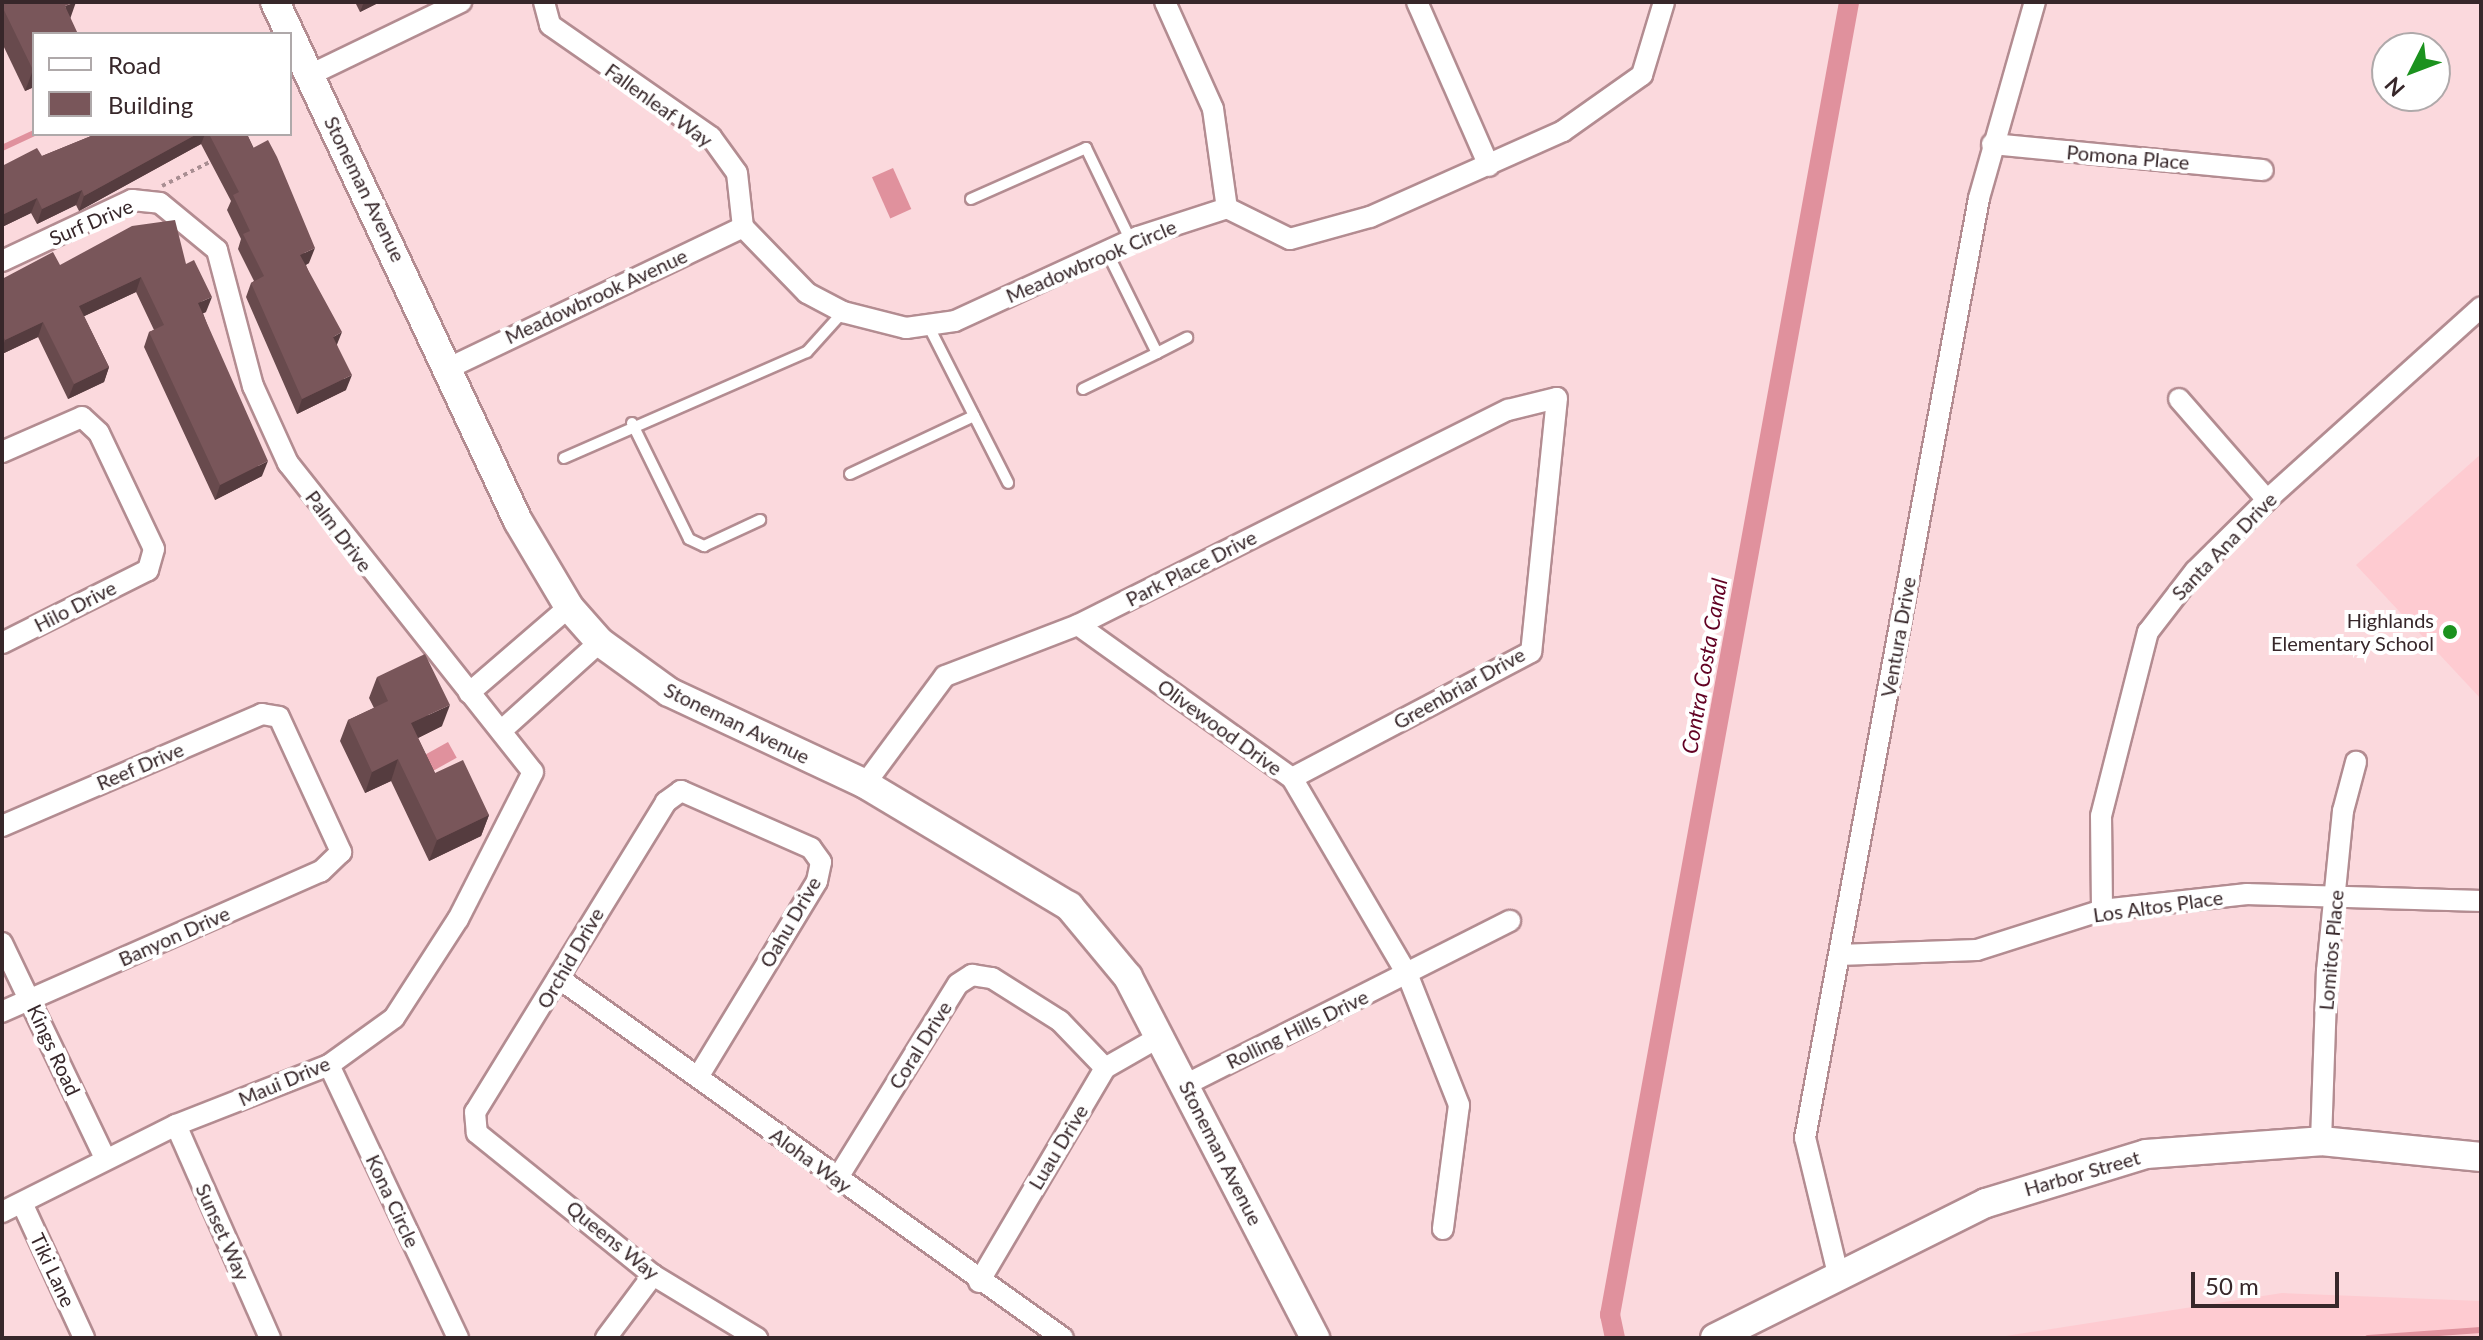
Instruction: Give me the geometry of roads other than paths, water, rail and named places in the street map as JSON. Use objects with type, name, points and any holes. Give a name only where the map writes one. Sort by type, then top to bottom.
[{"type":"street","name":"Stoneman Avenue","points":[[275,2],[289,32]]},
{"type":"street","points":[[310,75],[461,2]]},
{"type":"street","name":"Fallenleaf Way","points":[[544,2],[550,25],[711,137],[737,173],[743,227]]},
{"type":"street","points":[[1165,2],[1213,109],[1227,208],[1290,239],[1370,217],[1563,131],[1642,75],[1664,2]]},
{"type":"street","points":[[1417,2],[1489,166]]},
{"type":"street","name":"Ventura Drive","points":[[1838,1274],[1805,1138],[1992,144],[2035,2]]},
{"type":"street","name":"Stoneman Avenue","points":[[292,37],[451,367],[518,521],[569,607],[600,642],[669,692],[865,784],[1069,906],[1128,977],[1187,1084],[1310,1336]]},
{"type":"street","name":"Pomona Place","points":[[1992,144],[2263,170]]},
{"type":"street","name":"Surf Drive","points":[[2,261],[132,200],[160,203],[181,216]]},
{"type":"street","name":"Meadowbrook Circle","points":[[743,227],[807,293],[843,312],[906,328],[955,321],[1131,241],[1227,208]]},
{"type":"street","name":"Palm Drive","points":[[181,216],[217,250],[253,386],[288,463],[533,772],[513,818]]},
{"type":"street","name":"Meadowbrook Avenue","points":[[451,367],[743,227]]},
{"type":"street","name":"Santa Ana Drive","points":[[2102,910],[2101,816],[2148,632],[2195,571],[2267,500],[2481,307]]},
{"type":"street","name":"Park Place Drive","points":[[865,784],[945,676],[1078,625],[1508,410],[1557,398]]},
{"type":"street","name":"Greenbriar Drive","points":[[1292,778],[1531,652],[1557,398]]},
{"type":"street","points":[[2179,399],[2267,500]]},
{"type":"street","name":"Hilo Drive","points":[[2,452],[82,417],[99,433],[154,549],[148,570],[2,643]]},
{"type":"street","points":[[469,693],[569,607]]},
{"type":"street","name":"Olivewood Drive","points":[[1078,625],[1292,778],[1408,976],[1459,1105],[1443,1229]]},
{"type":"street","points":[[501,731],[600,642]]},
{"type":"street","name":"Reef Drive","points":[[2,826],[262,714],[279,717],[341,852]]},
{"type":"street","name":"Lomitos Place","points":[[2321,1141],[2335,894],[2343,811],[2356,762]]},
{"type":"street","name":"Orchid Drive","points":[[477,1133],[475,1112],[560,979],[666,802],[681,791]]},
{"type":"street","name":"Oahu Drive","points":[[681,791],[811,848],[821,862],[817,881],[698,1077]]},
{"type":"street","name":"Maui Drive","points":[[2,1212],[176,1125],[329,1065],[394,1018],[513,818]]},
{"type":"street","name":"Banyon Drive","points":[[2,1012],[321,871],[341,852]]},
{"type":"street","name":"Los Altos Place","points":[[1839,955],[1977,950],[2102,910],[2247,894],[2335,894],[2481,901]]},
{"type":"street","name":"Rolling Hills Drive","points":[[1187,1084],[1408,976],[1510,921]]},
{"type":"street","name":"Kings Road","points":[[2,943],[105,1158]]},
{"type":"street","name":"Coral Drive","points":[[837,1179],[958,984],[972,975],[992,978],[1060,1021],[1105,1068]]},
{"type":"street","name":"Aloha Way","points":[[560,979],[979,1282],[1063,1338]]},
{"type":"street","name":"Luau Drive","points":[[979,1282],[1105,1068],[1161,1036]]},
{"type":"street","name":"Kona Circle","points":[[329,1065],[458,1338]]},
{"type":"street","name":"Sunset Way","points":[[176,1125],[270,1338]]},
{"type":"street","name":"Queens Way","points":[[477,1133],[653,1275],[757,1338]]},
{"type":"street","name":"Harbor Street","points":[[1715,1338],[1838,1274],[2057,1177],[2217,1143],[2321,1141],[2481,1157]]},
{"type":"street","name":"Tiki Lane","points":[[22,1203],[84,1338]]},
{"type":"street","points":[[606,1338],[653,1275]]},
{"type":"lane","points":[[971,199],[1086,148],[1131,241]]},
{"type":"lane","points":[[1107,252],[1157,353]]},
{"type":"lane","points":[[564,458],[632,423],[807,352],[843,312]]},
{"type":"lane","points":[[928,325],[1008,483]]},
{"type":"lane","points":[[1083,389],[1187,338]]},
{"type":"lane","points":[[850,474],[974,416]]},
{"type":"lane","points":[[632,423],[689,539],[704,546],[760,520]]},
{"type":"waterway","name":"Contra Costa Canal","points":[[1615,1338],[1610,1315],[1849,2]]},
{"type":"waterway","points":[[2,148],[32,134]]},
{"type":"waterway","points":[[2368,1338],[2481,1330]]},
{"type":"place","name":"Highlands Elementary School","points":[[2450,632]]}]
